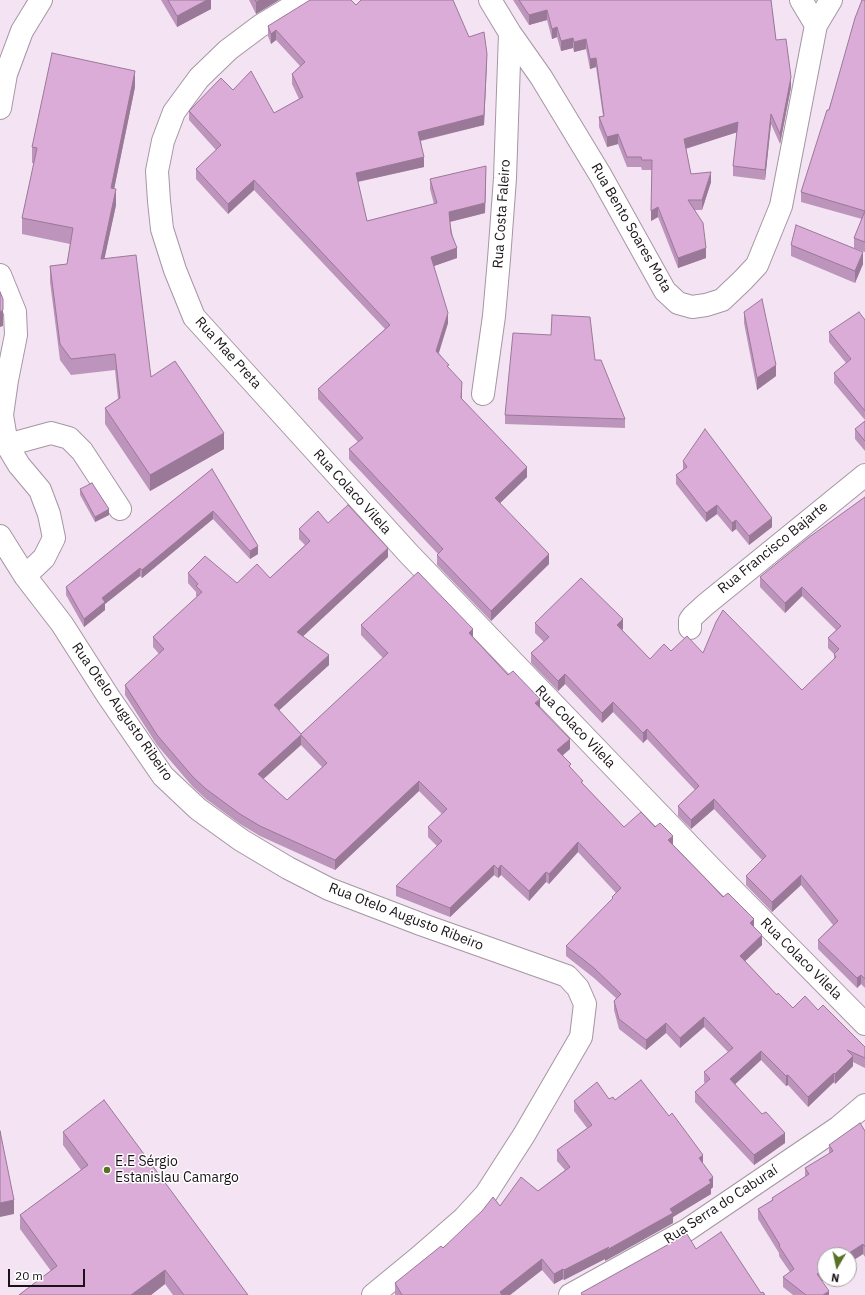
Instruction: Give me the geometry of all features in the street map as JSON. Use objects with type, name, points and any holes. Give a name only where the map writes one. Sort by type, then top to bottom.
[{"type":"street","points":[[0,108],[6,74],[22,31],[41,0]]},
{"type":"street","name":"Rua Mae Preta","points":[[292,424],[194,317],[175,270],[162,229],[157,171],[163,141],[174,112],[199,78],[228,50],[260,26],[304,0]]},
{"type":"street","name":"Rua Bento Soares Mota","points":[[490,0],[510,33],[545,84],[601,176],[664,291],[678,304],[692,307],[706,305],[722,300],[757,265],[781,206],[816,25],[831,0]]},
{"type":"street","points":[[801,0],[816,25]]},
{"type":"street","name":"Rua Costa Faleiro","points":[[483,394],[500,259],[505,178],[510,33]]},
{"type":"street","points":[[0,275],[15,312],[16,335],[2,415],[7,445],[19,465],[40,490],[49,514],[54,538],[44,558],[25,576]]},
{"type":"street","name":"Rua Colaco Vilela","points":[[292,424],[409,554],[711,868],[865,1024]]},
{"type":"street","points":[[7,445],[51,433],[68,438],[82,451],[120,509]]},
{"type":"street","name":"Rua Francisco Bajarte","points":[[690,628],[690,620],[693,616],[716,594],[865,475]]},
{"type":"street","name":"Rua Otelo Augusto Ribeiro","points":[[0,536],[25,576],[62,624],[108,696],[163,776],[198,809],[241,840],[288,868],[329,889],[567,976],[578,988],[585,1004],[581,1037],[524,1135],[486,1194],[464,1218],[373,1295]]},
{"type":"street","name":"Rua Serra do Caburaí","points":[[570,1295],[687,1230],[839,1127],[865,1105]]},
{"type":"building","points":[[168,0],[207,0],[177,16]]},
{"type":"building","points":[[310,0],[351,0],[356,5],[361,0],[453,0],[469,37],[484,32],[487,54],[484,115],[418,132],[424,157],[356,173],[367,221],[437,203],[430,179],[486,166],[485,203],[449,212],[451,233],[457,248],[431,257],[448,313],[436,351],[449,365],[447,366],[462,382],[461,398],[527,467],[495,498],[549,554],[491,611],[437,555],[443,549],[349,449],[363,438],[318,389],[390,325],[254,180],[228,204],[196,169],[221,145],[189,111],[221,78],[233,90],[251,71],[274,113],[303,97],[292,74],[305,62],[276,30],[271,34],[268,26]]},
{"type":"building","points":[[519,0],[771,0],[776,40],[786,39],[791,77],[780,134],[771,114],[765,170],[733,166],[738,122],[684,139],[691,174],[711,172],[702,200],[688,200],[703,223],[706,248],[678,258],[658,207],[651,211],[652,160],[642,160],[641,157],[627,157],[618,134],[607,137],[599,117],[604,116],[596,58],[590,59],[586,39],[574,42],[573,38],[561,41],[557,27],[552,29],[547,10],[529,15]]},
{"type":"building","points":[[862,0],[865,0],[865,211],[801,192],[827,110],[829,110],[855,18]]},
{"type":"building","points":[[52,53],[135,71],[111,188],[116,189],[101,259],[136,255],[151,377],[175,361],[224,433],[150,475],[105,408],[120,398],[115,354],[71,359],[60,344],[50,266],[67,264],[73,228],[22,218],[37,148],[32,147]]},
{"type":"building","points":[[865,211],[865,242],[854,238]]},
{"type":"building","points":[[796,225],[863,252],[855,271],[791,245]]},
{"type":"building","points":[[0,292],[3,299],[3,310],[0,312]]},
{"type":"building","points":[[762,299],[776,365],[757,378],[744,312]]},
{"type":"building","points":[[859,312],[865,320],[865,411],[834,373],[851,359],[829,332]]},
{"type":"building","points":[[552,315],[590,317],[595,360],[601,360],[625,419],[505,415],[513,333],[551,335]]},
{"type":"building","points":[[865,421],[865,441],[855,429]]},
{"type":"building","points":[[705,429],[772,518],[749,536],[736,520],[732,523],[717,505],[706,513],[676,475],[687,467],[683,461]]},
{"type":"building","points":[[212,469],[258,546],[250,551],[213,511],[142,570],[140,568],[102,598],[105,602],[84,619],[66,587]]},
{"type":"building","points":[[92,483],[109,509],[95,517],[80,489]]},
{"type":"building","points":[[865,497],[865,979],[861,975],[857,978],[818,940],[838,921],[801,875],[772,902],[746,876],[766,856],[714,799],[691,820],[678,806],[699,786],[647,729],[643,733],[613,702],[602,713],[565,674],[558,681],[531,653],[549,637],[535,623],[581,578],[623,619],[617,625],[650,659],[664,644],[671,651],[687,636],[703,653],[716,622],[723,610],[802,690],[836,657],[834,654],[839,649],[828,638],[841,626],[802,587],[785,603],[760,577],[808,538]]},
{"type":"building","points":[[348,505],[388,548],[297,632],[329,655],[274,705],[301,734],[388,653],[361,625],[418,572],[473,629],[469,633],[508,675],[513,671],[540,699],[535,703],[570,739],[557,750],[571,764],[569,766],[583,781],[581,782],[624,827],[641,812],[655,827],[660,823],[673,836],[668,840],[723,897],[728,893],[754,919],[750,923],[762,935],[740,956],[777,995],[778,993],[793,1008],[805,996],[818,1010],[823,1005],[865,1047],[865,1058],[847,1050],[853,1056],[808,1097],[788,1075],[786,1076],[761,1051],[730,1079],[762,1114],[766,1112],[785,1133],[754,1155],[695,1092],[710,1079],[704,1072],[733,1048],[704,1017],[680,1038],[666,1023],[646,1040],[619,1019],[614,1001],[621,994],[594,968],[566,946],[621,888],[578,842],[549,874],[546,872],[529,891],[501,865],[498,869],[494,865],[450,908],[396,886],[442,841],[428,827],[447,809],[419,781],[335,860],[260,826],[240,814],[206,789],[193,777],[157,735],[125,685],[164,649],[153,637],[202,592],[196,586],[198,584],[188,573],[205,556],[237,583],[257,564],[270,578],[310,541],[299,529],[318,511],[328,523]],"holes":[[[301,735],[327,763],[287,800],[258,774]]]},
{"type":"building","points":[[641,1080],[669,1116],[672,1113],[703,1155],[699,1158],[713,1177],[709,1180],[711,1183],[670,1209],[673,1213],[605,1251],[609,1247],[564,1270],[563,1269],[554,1274],[542,1259],[500,1292],[502,1295],[402,1295],[395,1283],[441,1246],[443,1248],[482,1211],[493,1197],[500,1206],[521,1177],[538,1191],[570,1167],[557,1150],[592,1125],[574,1101],[597,1082],[609,1099],[613,1097],[615,1100]]},
{"type":"building","points":[[104,1100],[248,1295],[184,1295],[165,1270],[131,1295],[19,1295],[57,1266],[20,1215],[88,1165],[63,1132]]},
{"type":"building","points":[[860,1123],[865,1131],[865,1247],[863,1244],[857,1248],[817,1247],[817,1287],[826,1287],[829,1291],[823,1295],[806,1295],[783,1277],[794,1269],[758,1209],[809,1174],[805,1168],[833,1151],[829,1145]]},
{"type":"building","points":[[0,1131],[14,1200],[0,1203]]},
{"type":"building","points":[[721,1232],[761,1293],[763,1292],[765,1295],[582,1295],[581,1293],[687,1234],[696,1249]]},
{"type":"place","name":"E.E Sérgio Estanislau Camargo","points":[[107,1170]]}]
